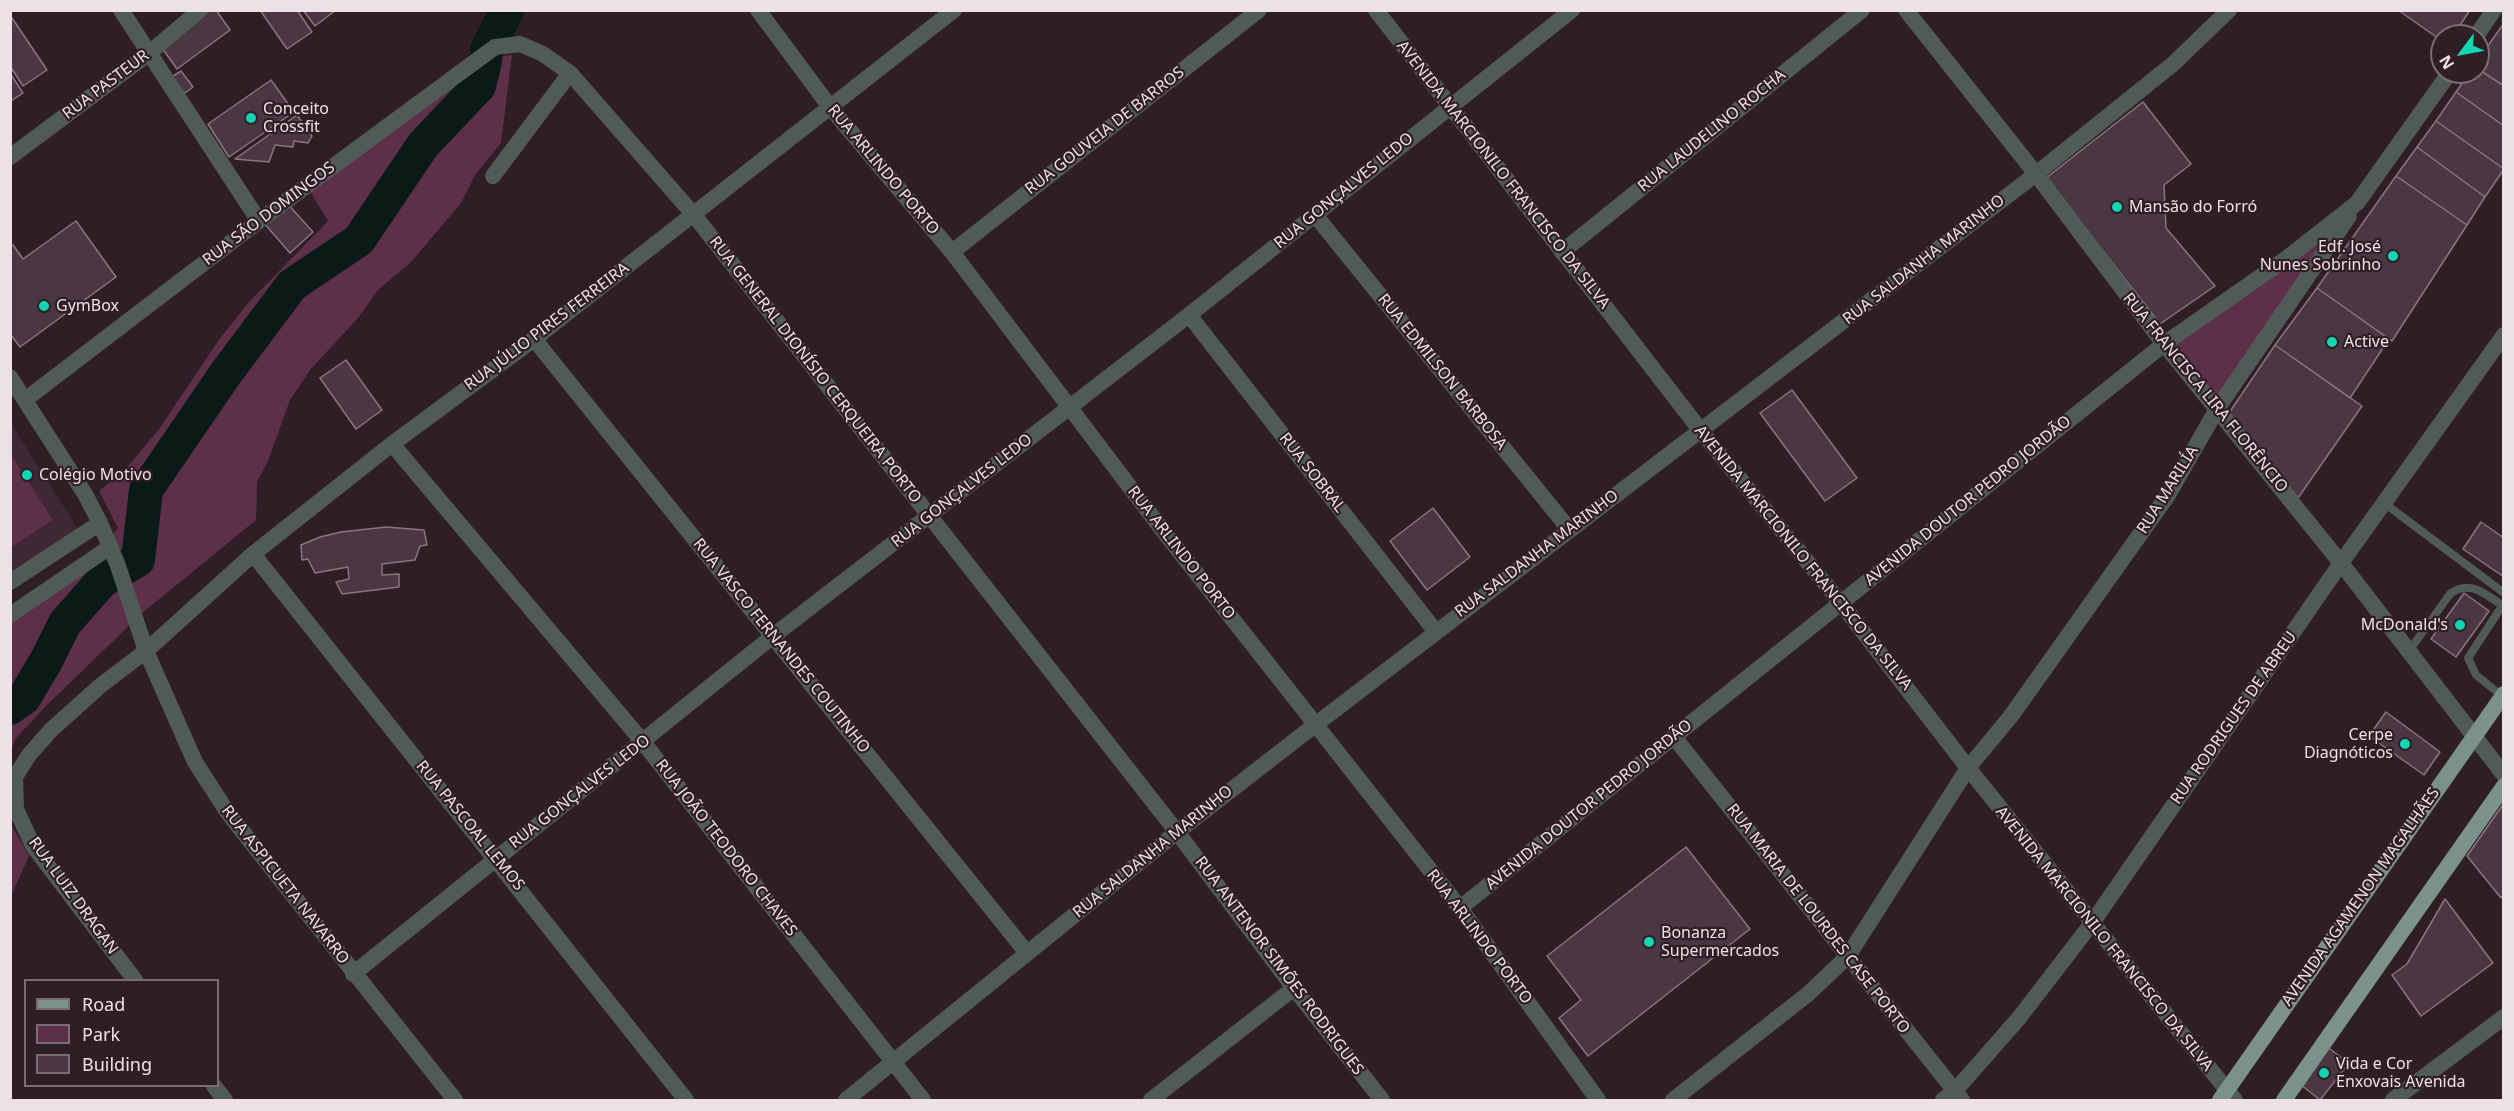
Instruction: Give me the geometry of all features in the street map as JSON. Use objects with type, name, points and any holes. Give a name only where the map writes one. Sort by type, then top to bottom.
[{"type":"main road","name":"AVENIDA AGAMENON MAGALHÃES","points":[[2227,1098],[2472,736],[2503,695]]},
{"type":"main road","points":[[2284,1101],[2504,786]]},
{"type":"street","points":[[121,10],[259,220]]},
{"type":"street","name":"RUA PASTEUR","points":[[10,157],[148,54],[200,10]]},
{"type":"street","name":"RUA ARLINDO PORTO","points":[[758,10],[830,108],[952,252],[1315,725],[1460,908],[1598,1101]]},
{"type":"street","name":"RUA JÚLIO PIRES FERREIRA","points":[[146,651],[253,554],[392,444],[534,339],[694,215],[954,10]]},
{"type":"street","name":"RUA GOUVEIA DE BARROS","points":[[952,252],[1259,10]]},
{"type":"street","name":"AVENIDA MARCIONILO FRANCISCO DA SILVA","points":[[1376,10],[1701,430],[1841,603],[2227,1098]]},
{"type":"street","name":"RUA GONÇALVES LEDO","points":[[353,974],[773,636],[1189,315],[1572,10]]},
{"type":"street","name":"RUA LAUDELINO ROCHA","points":[[1562,252],[1862,10]]},
{"type":"street","name":"RUA FRANCISCA LIRA FLORÊNCIO","points":[[1906,10],[2036,174],[2164,344],[2342,563],[2504,775]]},
{"type":"street","name":"RUA SALDANHA MARINHO","points":[[846,1101],[1177,832],[1569,529],[2036,174],[2173,64],[2214,28],[2229,10]]},
{"type":"street","points":[[2484,24],[2494,10]]},
{"type":"street","name":"RUA GENERAL DIONÍSIO CERQUEIRA PORTO","points":[[520,44],[543,54],[570,73],[694,215],[1177,832]]},
{"type":"street","name":"RUA SÃO DOMINGOS","points":[[26,399],[259,220],[495,47],[520,44]]},
{"type":"street","points":[[493,176],[570,73]]},
{"type":"street","name":"AVENIDA DOUTOR PEDRO JORDÃO","points":[[1460,908],[2164,344],[2287,258],[2357,203],[2441,84]]},
{"type":"street","name":"RUA MARILÍA","points":[[1673,1101],[1808,994],[1848,956],[1968,768],[2011,716],[2063,646],[2168,495],[2217,409],[2357,203]]},
{"type":"street","name":"RUA EDMILSON BARBOSA","points":[[1315,215],[1569,529]]},
{"type":"street","name":"RUA SOBRAL","points":[[1189,315],[1436,632]]},
{"type":"street","name":"RUA RODRIGUES DE ABREU","points":[[1953,1098],[2019,1018],[2092,923],[2384,503],[2504,335]]},
{"type":"street","name":"RUA VASCO FERNANDES COUTINHO","points":[[534,339],[1028,953]]},
{"type":"street","name":"RUA ASPICUETA NAVARRO","points":[[10,377],[85,494],[100,523],[117,562],[146,651],[201,770],[228,813],[455,1101]]},
{"type":"street","name":"RUA JOÃO TEODORO CHAVES","points":[[392,444],[643,742],[923,1101]]},
{"type":"street","points":[[10,582],[100,523]]},
{"type":"street","name":"RUA PASCOAL LEMOS","points":[[253,554],[496,858],[686,1101]]},
{"type":"street","points":[[10,615],[117,562]]},
{"type":"street","name":"RUA LUIZ DRAGAN","points":[[133,979],[33,846],[13,812],[15,777],[29,755],[51,730],[100,686],[146,651]]},
{"type":"street","name":"RUA MARIA DE LOURDES CASE PORTO","points":[[1674,737],[1848,956],[1953,1098]]},
{"type":"street","name":"RUA ANTENOR SIMÕES RODRIGUES","points":[[1177,832],[1382,1101]]},
{"type":"street","points":[[1151,1101],[1294,988]]},
{"type":"street","points":[[2393,1101],[2504,1017]]},
{"type":"street","points":[[215,1087],[225,1101]]},
{"type":"lane","points":[[2384,503],[2504,593]]},
{"type":"lane","points":[[2409,651],[2450,594],[2464,586],[2471,588],[2503,604],[2468,658],[2476,675],[2503,695]]},
{"type":"shaded area","name":"Colégio Motivo","points":[[10,422],[78,529],[11,571],[10,571]]},
{"type":"green space","points":[[512,55],[501,143],[475,175],[461,203],[412,261],[378,290],[358,318],[310,370],[290,400],[268,461],[257,482],[256,520],[141,614],[45,707],[15,739],[11,750],[11,606],[98,554],[118,528],[99,491],[125,470],[159,429],[221,337],[250,301],[328,221],[305,183],[467,60]]},
{"type":"green space","points":[[2324,238],[2216,406],[2169,345]]},
{"type":"green space","points":[[10,453],[53,520],[11,547],[10,547]]},
{"type":"green space","points":[[11,824],[29,856],[11,896]]},
{"type":"building","points":[[207,10],[216,10],[230,30],[177,69],[160,45]]},
{"type":"building","points":[[260,10],[297,10],[312,32],[287,49]]},
{"type":"building","points":[[303,10],[336,10],[315,26]]},
{"type":"building","points":[[2398,10],[2470,10],[2461,24],[2430,24],[2430,33]]},
{"type":"building","points":[[10,15],[47,70],[23,86],[10,66]]},
{"type":"building","points":[[2504,23],[2504,86],[2490,77],[2490,43]]},
{"type":"building","points":[[181,71],[193,87],[182,95],[170,78]]},
{"type":"building","points":[[10,73],[23,93],[11,101],[10,101]]},
{"type":"building","points":[[2490,77],[2504,86],[2504,126],[2456,92],[2462,84],[2490,84]]},
{"type":"building","name":"Conceito Crossfit","points":[[271,80],[294,112],[229,157],[208,124]]},
{"type":"building","points":[[2456,92],[2504,126],[2504,169],[2436,121]]},
{"type":"building","name":"Mansão do Forró","points":[[2143,102],[2191,164],[2164,185],[2166,228],[2215,286],[2160,324],[2046,178]]},
{"type":"building","points":[[297,115],[312,136],[308,143],[294,141],[293,147],[275,145],[269,162],[235,159]]},
{"type":"building","points":[[2436,121],[2504,169],[2485,197],[2417,147]]},
{"type":"building","points":[[2417,147],[2485,197],[2467,225],[2396,176]]},
{"type":"building","name":"Edf. José Nunes Sobrinho","points":[[2396,176],[2467,225],[2392,341],[2317,288]]},
{"type":"building","points":[[285,201],[313,232],[290,253],[263,222]]},
{"type":"building","name":"GymBox","points":[[76,221],[116,277],[20,347],[10,334],[10,246],[13,245],[23,259]]},
{"type":"building","name":"Active","points":[[2317,288],[2389,339],[2350,398],[2275,345]]},
{"type":"building","points":[[2275,345],[2362,406],[2298,498],[2229,413]]},
{"type":"building","points":[[346,360],[382,410],[356,429],[320,378]]},
{"type":"building","points":[[1792,390],[1857,478],[1825,501],[1760,413]]},
{"type":"building","points":[[1433,508],[1470,557],[1427,590],[1390,541]]},
{"type":"building","points":[[2481,522],[2504,538],[2504,577],[2463,549]]},
{"type":"building","points":[[386,527],[424,530],[427,545],[420,546],[415,560],[382,564],[382,575],[399,574],[399,587],[342,594],[336,582],[349,579],[348,567],[315,573],[308,559],[302,560],[301,545],[320,537]]},
{"type":"building","name":"McDonald's","points":[[2464,593],[2489,611],[2456,657],[2431,639]]},
{"type":"building","name":"Cerpe Diagnóticos","points":[[2386,712],[2440,752],[2424,775],[2369,736]]},
{"type":"building","points":[[2504,803],[2504,894],[2501,898],[2467,856]]},
{"type":"building","name":"Bonanza Supermercados","points":[[1686,847],[1750,929],[1588,1056],[1559,1018],[1581,1000],[1547,956]]},
{"type":"building","points":[[2445,899],[2493,963],[2421,1016],[2392,975],[2407,964]]},
{"type":"building","name":"Vida e Cor Enxovais Avenida","points":[[2326,1046],[2349,1063],[2320,1100],[2300,1084]]},
{"type":"waterway","points":[[487,50],[507,10]]},
{"type":"waterway","points":[[10,708],[24,698],[65,623],[102,581],[138,560],[146,490],[226,373],[292,285],[359,240],[423,145],[479,86],[485,61]]},
{"type":"place","name":"Conceito Crossfit","points":[[251,118]]},
{"type":"place","name":"Mansão do Forró","points":[[2117,207]]},
{"type":"place","name":"Edf. José Nunes Sobrinho","points":[[2393,256]]},
{"type":"place","name":"GymBox","points":[[44,306]]},
{"type":"place","name":"Active","points":[[2332,342]]},
{"type":"place","name":"Colégio Motivo","points":[[27,475]]},
{"type":"place","name":"McDonald's","points":[[2460,625]]},
{"type":"place","name":"Cerpe Diagnóticos","points":[[2405,744]]},
{"type":"place","name":"Bonanza Supermercados","points":[[1649,942]]},
{"type":"place","name":"Vida e Cor Enxovais Avenida","points":[[2324,1073]]}]
